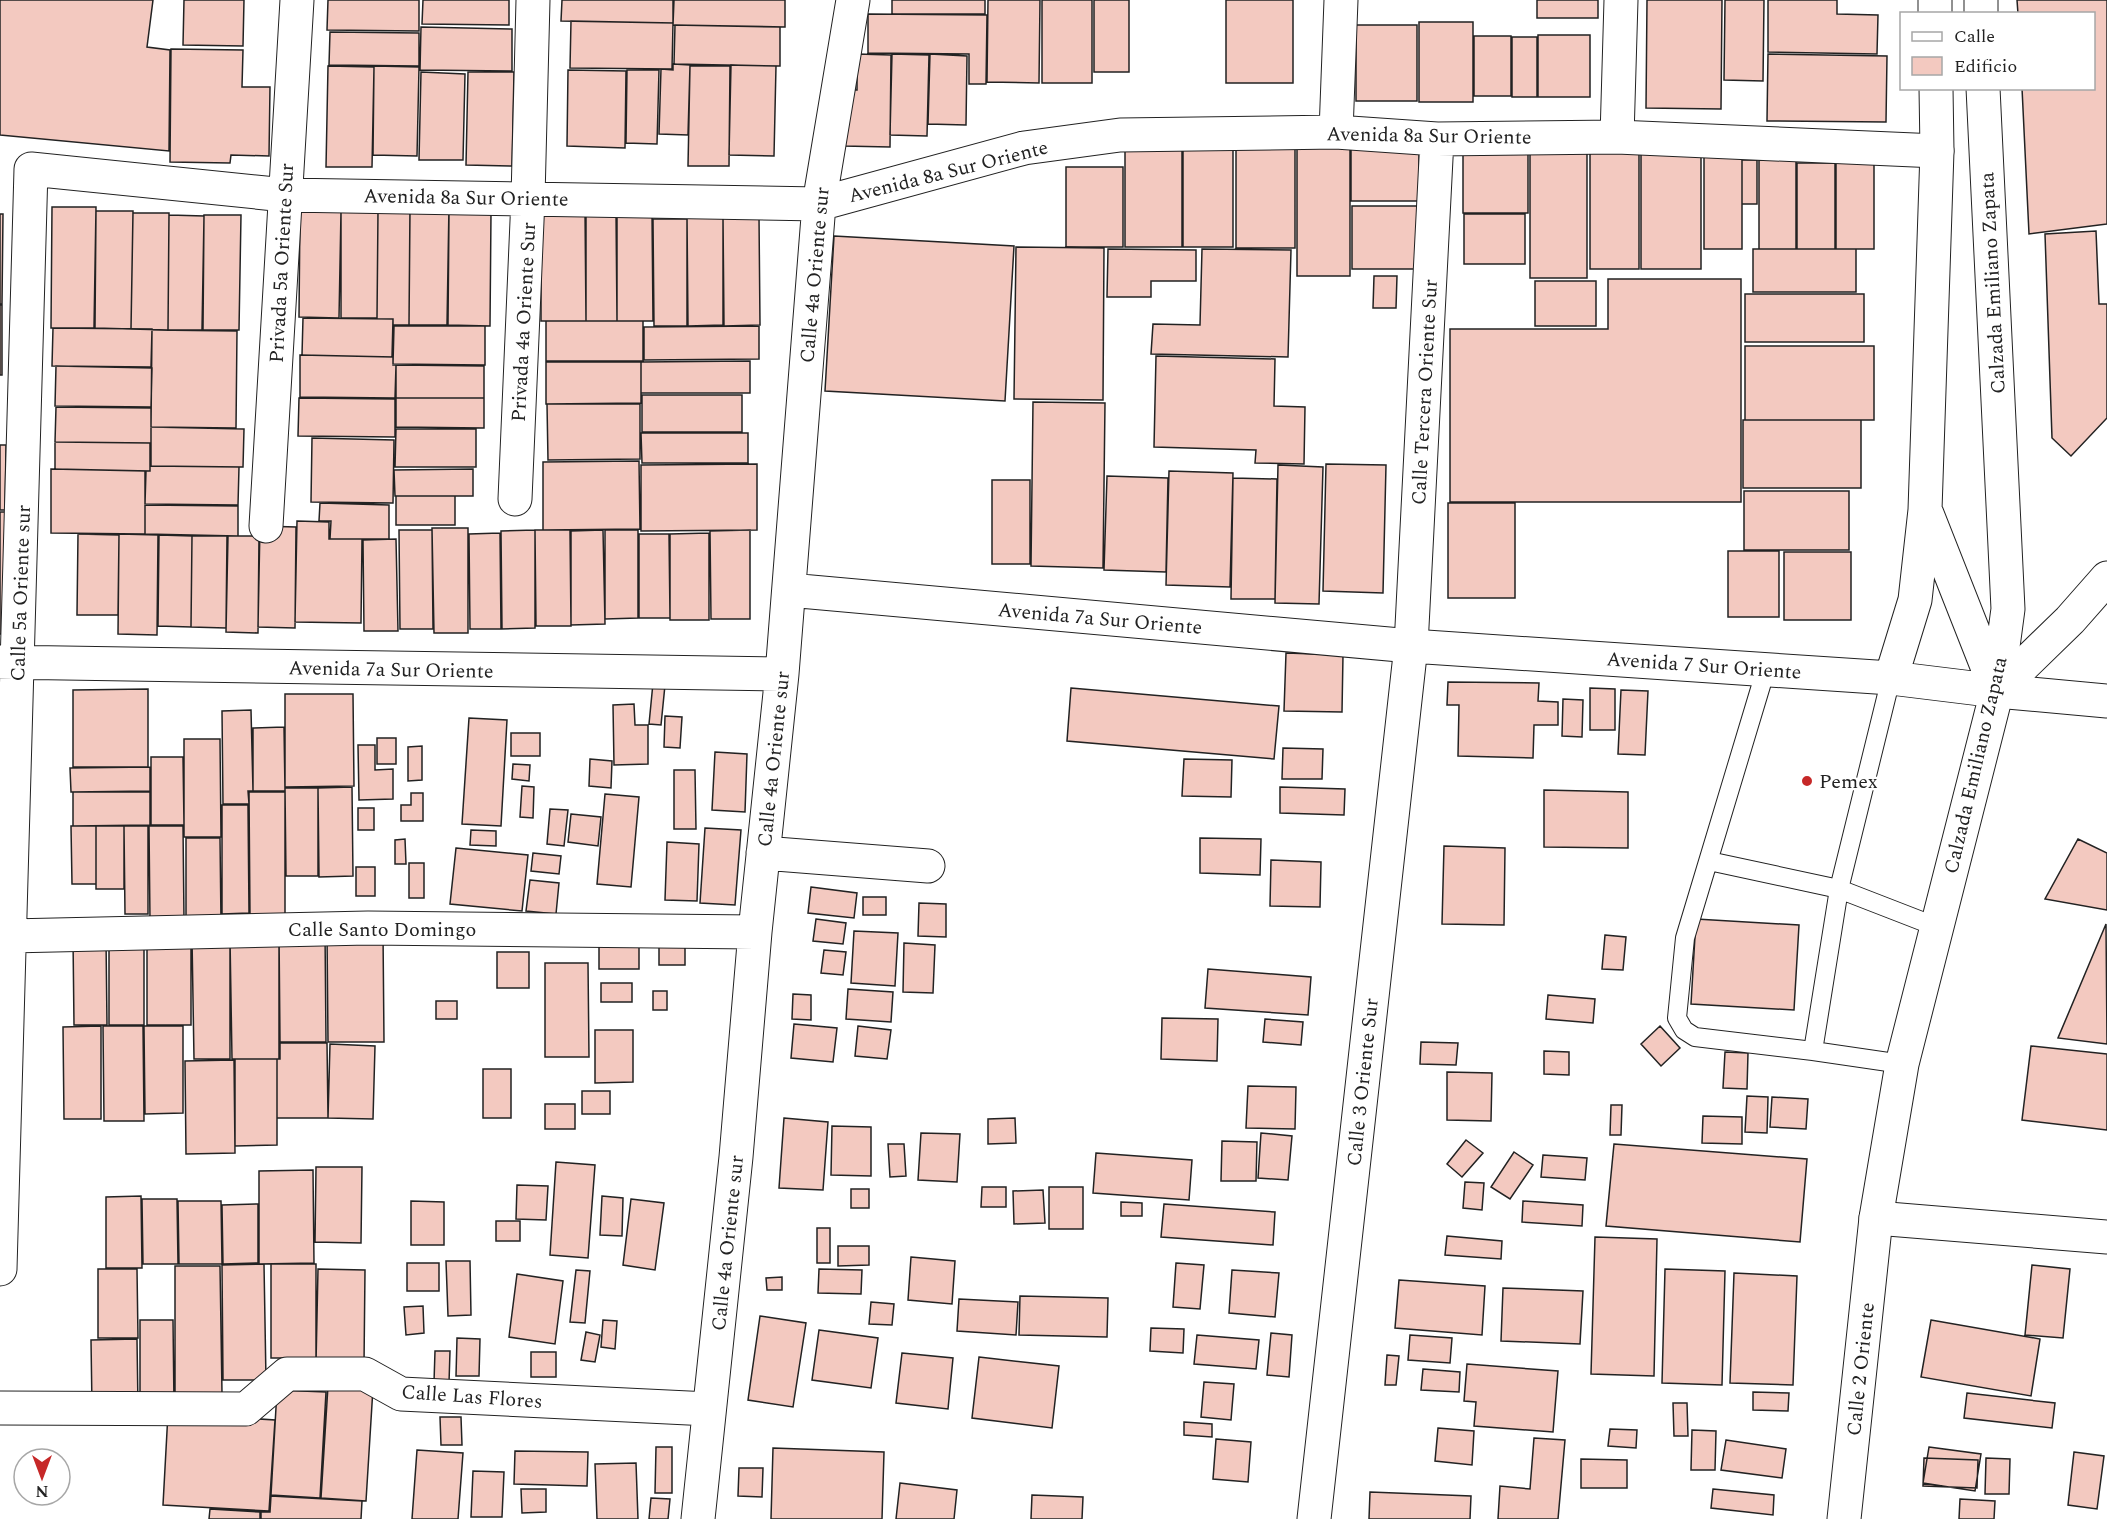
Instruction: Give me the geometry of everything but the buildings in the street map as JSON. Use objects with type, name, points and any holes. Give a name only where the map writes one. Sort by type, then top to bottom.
[{"type":"street","name":"Privada 5a Oriente Sur","points":[[266,526],[297,0]]},
{"type":"street","name":"Privada 4a Oriente Sur","points":[[515,500],[528,198],[533,0]]},
{"type":"street","name":"Calle 4a Oriente sur","points":[[698,1519],[736,1157],[755,932],[782,674],[819,204],[853,0]]},
{"type":"street","points":[[1336,132],[1341,0]]},
{"type":"street","points":[[1617,137],[1621,0]]},
{"type":"street","points":[[1891,678],[1915,600],[1925,510],[1937,151],[1936,90]]},
{"type":"street","name":"Calzada Emiliano Zapata","points":[[1876,1218],[1902,1064],[1997,691],[2008,609],[1983,90]]},
{"type":"street","name":"Avenida 8a Sur Oriente","points":[[31,169],[285,195],[819,204],[1024,148],[1120,135],[1336,132],[1437,139],[1617,137],[1937,151]]},
{"type":"street","name":"Calle Tercera Oriente Sur","points":[[1411,646],[1437,139]]},
{"type":"street","name":"Calle 5a Oriente sur","points":[[0,1269],[10,936],[9,663],[31,169]]},
{"type":"street","points":[[1925,510],[1997,691]]},
{"type":"street","points":[[1997,691],[2070,620],[2107,578]]},
{"type":"street","name":"Avenida 7a Sur Oriente","points":[[789,590],[1411,646]]},
{"type":"street","name":"Avenida 7 Sur Oriente","points":[[1411,646],[1891,678],[1997,691]]},
{"type":"street","name":"Calle 3 Oriente Sur","points":[[1314,1519],[1411,646]]},
{"type":"street","name":"Avenida 7a Sur Oriente","points":[[9,663],[782,674]]},
{"type":"street","points":[[1997,691],[2107,701]]},
{"type":"street","points":[[763,853],[928,866]]},
{"type":"street","name":"Calle Santo Domingo","points":[[10,936],[368,928],[755,932]]},
{"type":"street","points":[[1876,1218],[2107,1237]]},
{"type":"street","name":"Calle 2 Oriente","points":[[1844,1519],[1876,1218]]},
{"type":"street","name":"Calle Las Flores","points":[[0,1408],[246,1409],[287,1374],[365,1374],[401,1394],[710,1409]]},
{"type":"lane","points":[[1766,669],[1685,938],[1677,1018],[1684,1030],[1695,1037],[1902,1064]]},
{"type":"lane","points":[[1813,1051],[1839,889],[1891,678]]},
{"type":"lane","points":[[1709,861],[1839,889],[1937,927]]},
{"type":"place","name":"Pemex","points":[[1807,781]]}]
